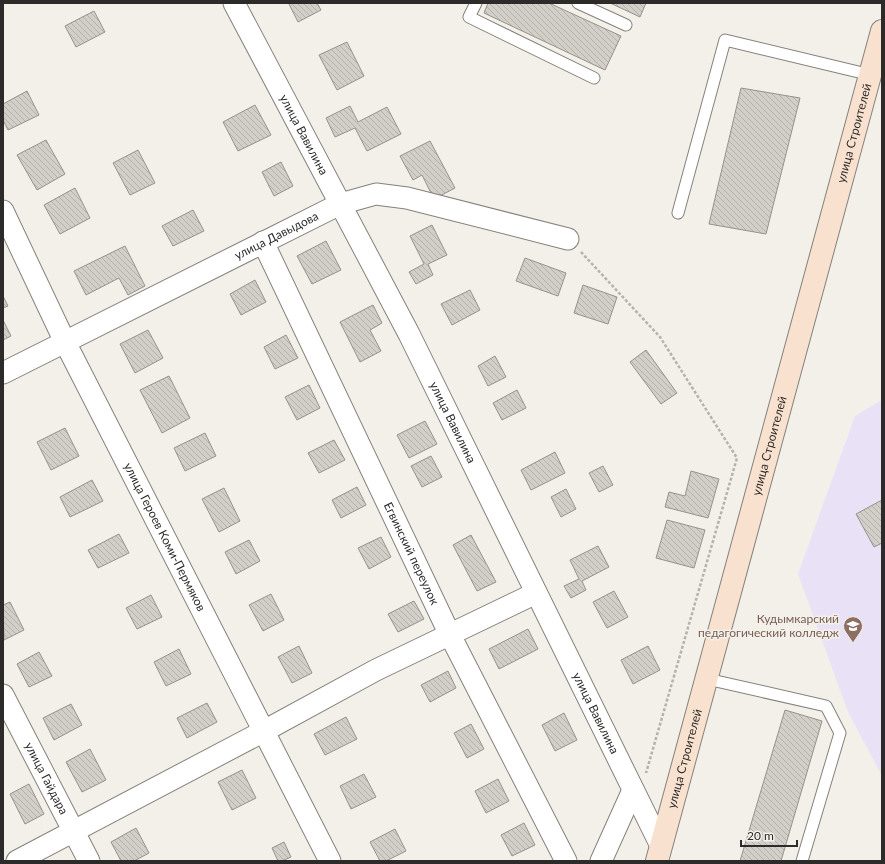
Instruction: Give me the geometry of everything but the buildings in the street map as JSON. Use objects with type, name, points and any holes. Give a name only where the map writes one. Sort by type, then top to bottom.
[{"type":"main road","name":"улица Строителей","points":[[659,854],[706,679],[876,76],[882,31]]},
{"type":"street","name":"улица Вавилина","points":[[234,3],[409,334],[636,795],[659,854]]},
{"type":"street","name":"улица Давыдова","points":[[3,373],[340,204],[376,194],[407,198],[568,238]]},
{"type":"street","name":"улица Героев Коми-Пермяков","points":[[3,211],[65,342],[330,861]]},
{"type":"street","name":"Егвинский переулок","points":[[263,242],[450,635],[566,861]]},
{"type":"street","points":[[17,861],[264,731],[376,670],[536,593]]},
{"type":"street","name":"улица Гайдара","points":[[3,695],[89,861]]},
{"type":"street","points":[[601,861],[636,795]]},
{"type":"lane","points":[[476,3],[469,17],[594,78]]},
{"type":"lane","points":[[578,3],[626,25]]},
{"type":"lane","points":[[678,214],[724,40],[876,76]]},
{"type":"lane","points":[[706,679],[826,706],[840,733],[802,861]]},
{"type":"path","points":[[568,238],[660,337],[737,458],[636,795]]},
{"type":"shaded area","name":"Кудымкарский педагогический колледж","points":[[882,400],[882,776],[848,712],[798,574],[855,416]]},
{"type":"place","name":"Кудымкарский педагогический колледж","points":[[853,643]]}]
